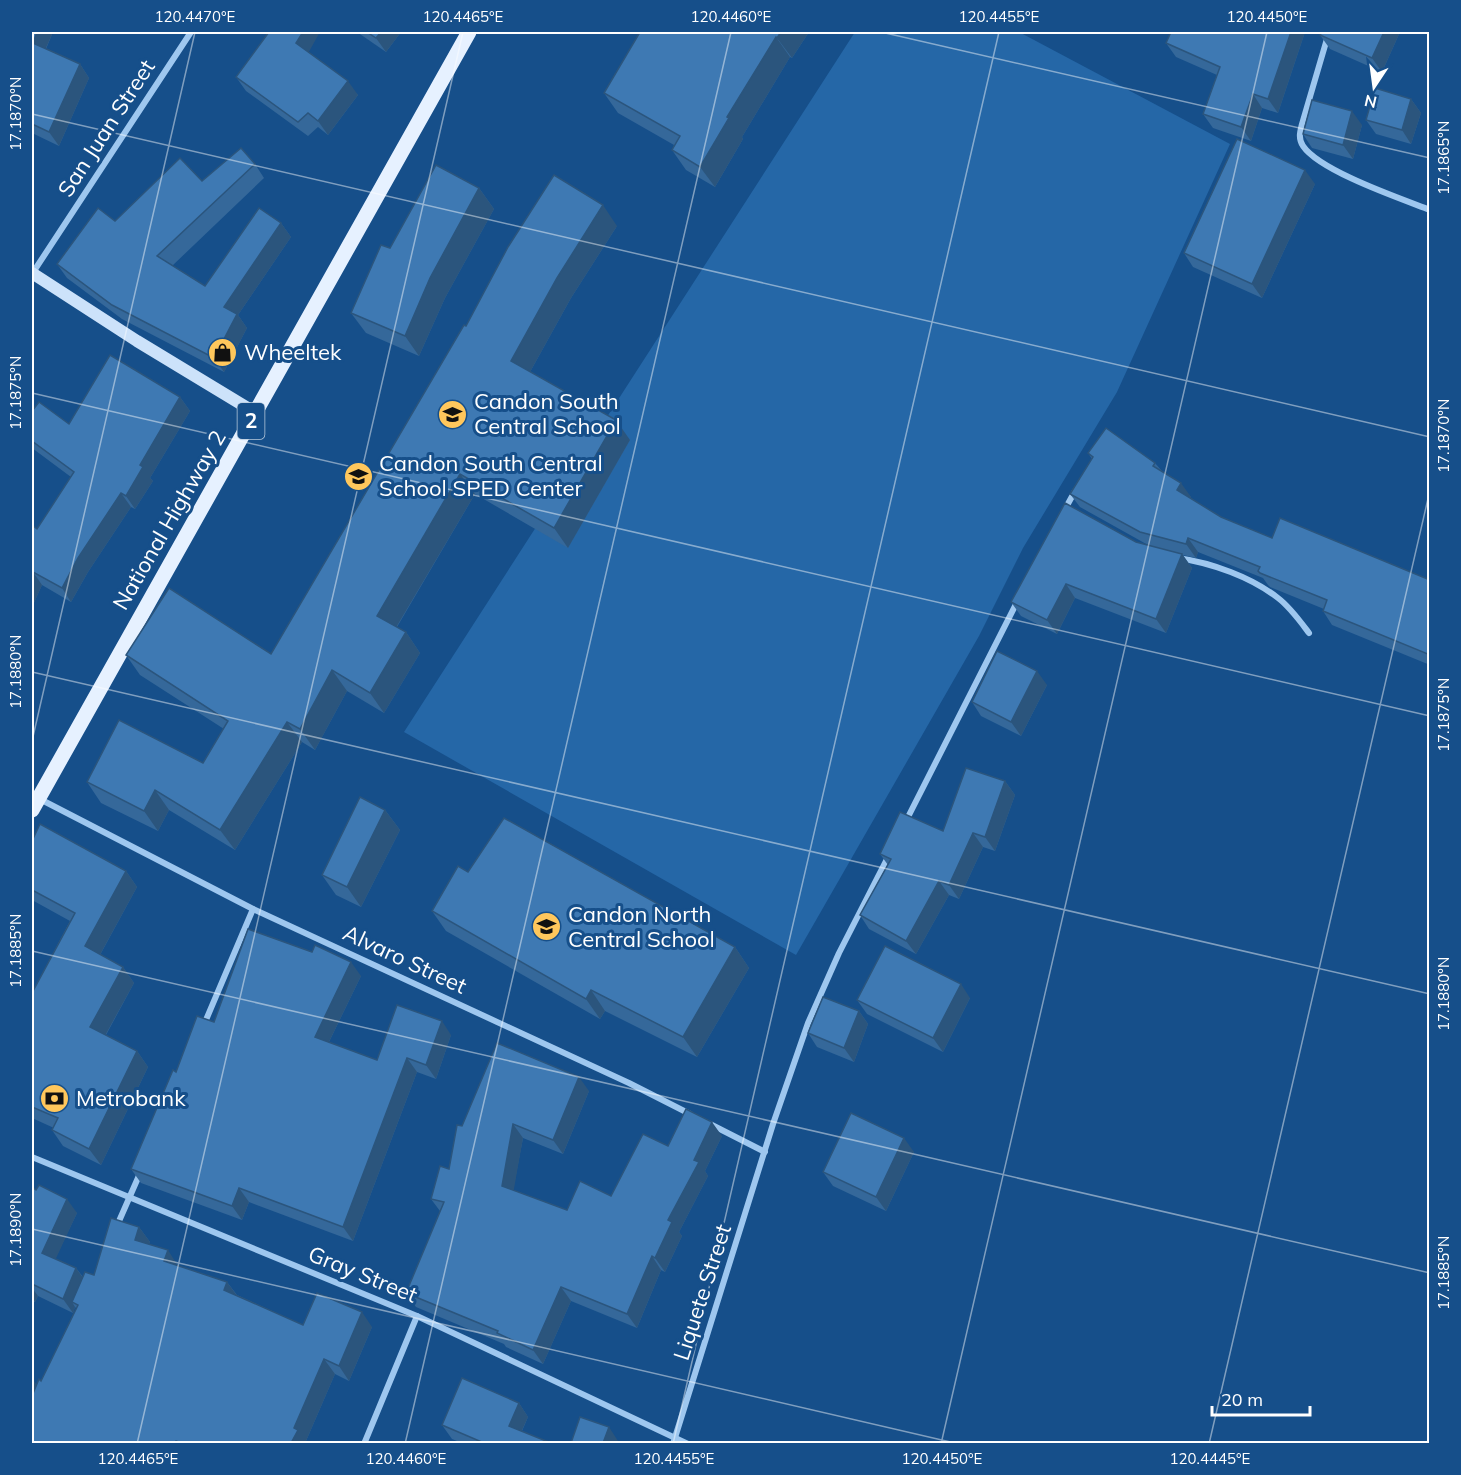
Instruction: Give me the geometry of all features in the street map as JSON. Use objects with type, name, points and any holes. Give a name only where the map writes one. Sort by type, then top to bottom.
[{"type":"main road","name":"National Highway 2","points":[[34,801],[256,413],[469,32]]},
{"type":"main road","points":[[32,274],[256,413]]},
{"type":"street","name":"San Juan Street","points":[[32,274],[192,32]]},
{"type":"street","points":[[1329,32],[1302,124],[1299,138],[1302,145],[1313,158],[1334,169],[1430,210]]},
{"type":"street","points":[[1061,516],[1077,487]]},
{"type":"street","points":[[1066,506],[1075,511]]},
{"type":"street","points":[[1166,557],[1184,559],[1215,568],[1255,583],[1280,599],[1309,633]]},
{"type":"street","points":[[902,830],[1024,590]]},
{"type":"street","name":"Alvaro Street","points":[[34,801],[253,909],[629,1083],[692,1115]]},
{"type":"street","name":"Liquete Street","points":[[674,1441],[808,1023],[839,953],[891,851]]},
{"type":"street","points":[[198,1037],[253,909]]},
{"type":"street","points":[[702,1120],[765,1152]]},
{"type":"street","name":"Gray Street","points":[[32,1157],[417,1316],[674,1441],[688,1443]]},
{"type":"street","points":[[111,1240],[143,1166]]},
{"type":"street","points":[[364,1443],[417,1316]]},
{"type":"shaded area","points":[[855,32],[1019,32],[1230,144],[1117,392],[1023,548],[979,636],[796,955],[404,732]]},
{"type":"building","points":[[32,32],[37,32],[33,43],[80,64],[49,132],[32,124]]},
{"type":"building","points":[[269,32],[303,32],[296,43],[348,81],[318,121],[308,113],[298,122],[236,77]]},
{"type":"building","points":[[367,32],[381,32],[376,38]]},
{"type":"building","points":[[640,32],[781,32],[727,117],[729,118],[700,167],[672,150],[680,136],[604,93]]},
{"type":"building","points":[[1171,32],[1291,32],[1268,99],[1253,94],[1241,127],[1203,114],[1220,67],[1166,43]]},
{"type":"building","points":[[1322,32],[1384,32],[1372,58],[1320,35]]},
{"type":"building","points":[[1375,88],[1411,99],[1402,130],[1366,120]]},
{"type":"building","points":[[1312,100],[1352,111],[1343,145],[1303,134]]},
{"type":"building","points":[[1237,139],[1305,170],[1252,284],[1184,253]]},
{"type":"building","points":[[241,148],[255,164],[157,256],[205,286],[259,208],[281,223],[224,307],[237,314],[214,358],[112,305],[57,264],[98,208],[115,221],[180,158],[202,181]]},
{"type":"building","points":[[436,165],[479,188],[430,278],[405,336],[351,313],[381,245],[390,248]]},
{"type":"building","points":[[554,175],[603,205],[557,278],[511,361],[616,420],[554,528],[460,474],[377,616],[406,632],[370,693],[332,670],[300,729],[287,722],[220,830],[155,790],[144,811],[87,782],[119,720],[203,763],[228,721],[126,655],[169,588],[271,654],[464,325],[466,326],[508,247]]},
{"type":"building","points":[[110,355],[180,397],[140,465],[143,467],[126,496],[121,493],[78,558],[62,588],[33,572],[32,574],[32,525],[37,529],[74,472],[32,441],[32,411],[39,402],[69,424]]},
{"type":"building","points":[[1106,428],[1155,463],[1153,466],[1181,483],[1177,490],[1221,517],[1272,538],[1280,518],[1430,580],[1430,655],[1323,611],[1327,600],[1260,573],[1258,571],[1260,567],[1188,538],[1186,544],[1140,532],[1070,494],[1093,457],[1088,453]]},
{"type":"building","points":[[1065,503],[1136,542],[1182,554],[1156,619],[1066,584],[1047,620],[1011,602]]},
{"type":"building","points":[[997,651],[1037,671],[1011,722],[972,702]]},
{"type":"building","points":[[966,768],[1005,781],[985,837],[973,833],[949,885],[939,881],[906,941],[860,915],[891,859],[880,854],[900,812],[943,831]]},
{"type":"building","points":[[360,797],[385,810],[347,887],[322,875]]},
{"type":"building","points":[[504,818],[735,947],[683,1037],[591,990],[586,999],[432,911],[458,866],[468,872]]},
{"type":"building","points":[[40,824],[126,871],[85,946],[123,967],[90,1027],[137,1051],[89,1149],[52,1130],[58,1118],[32,1107],[32,993],[75,913],[32,890],[32,841]]},
{"type":"building","points":[[248,929],[312,952],[315,945],[351,962],[315,1037],[377,1060],[397,1005],[442,1021],[426,1065],[407,1058],[343,1227],[239,1188],[232,1206],[131,1169],[173,1070],[176,1072],[197,1016],[214,1022]]},
{"type":"building","points":[[885,946],[961,984],[933,1038],[857,1000]]},
{"type":"building","points":[[823,997],[859,1011],[844,1048],[808,1033]]},
{"type":"building","points":[[497,1043],[579,1077],[553,1140],[513,1124],[502,1186],[567,1210],[580,1181],[611,1196],[643,1134],[668,1146],[686,1109],[712,1122],[694,1160],[699,1162],[668,1220],[672,1222],[655,1258],[652,1256],[627,1314],[561,1287],[533,1350],[497,1333],[498,1331],[406,1293],[444,1202],[431,1199],[440,1166],[449,1169],[457,1125],[462,1126]]},
{"type":"building","points":[[851,1113],[904,1138],[876,1197],[823,1172]]},
{"type":"building","points":[[39,1185],[67,1199],[42,1253],[76,1268],[63,1299],[32,1284],[32,1187],[36,1190]]},
{"type":"building","points":[[111,1218],[139,1227],[135,1240],[168,1250],[164,1261],[227,1282],[224,1290],[303,1325],[317,1293],[362,1312],[339,1366],[324,1359],[294,1428],[298,1430],[291,1443],[182,1443],[176,1441],[174,1443],[32,1443],[32,1396],[78,1305],[72,1302],[85,1272],[94,1275]]},
{"type":"building","points":[[462,1378],[519,1403],[509,1426],[551,1443],[484,1443],[442,1425]]},
{"type":"building","points":[[580,1417],[609,1427],[603,1443],[571,1443]]},
{"type":"place","name":"Wheeltek","points":[[223,352]]},
{"type":"place","name":"Candon South Central School","points":[[453,414]]},
{"type":"place","name":"Candon South Central School SPED Center","points":[[358,476]]},
{"type":"place","name":"Candon North Central School","points":[[547,927]]},
{"type":"place","name":"Metrobank","points":[[55,1098]]}]
